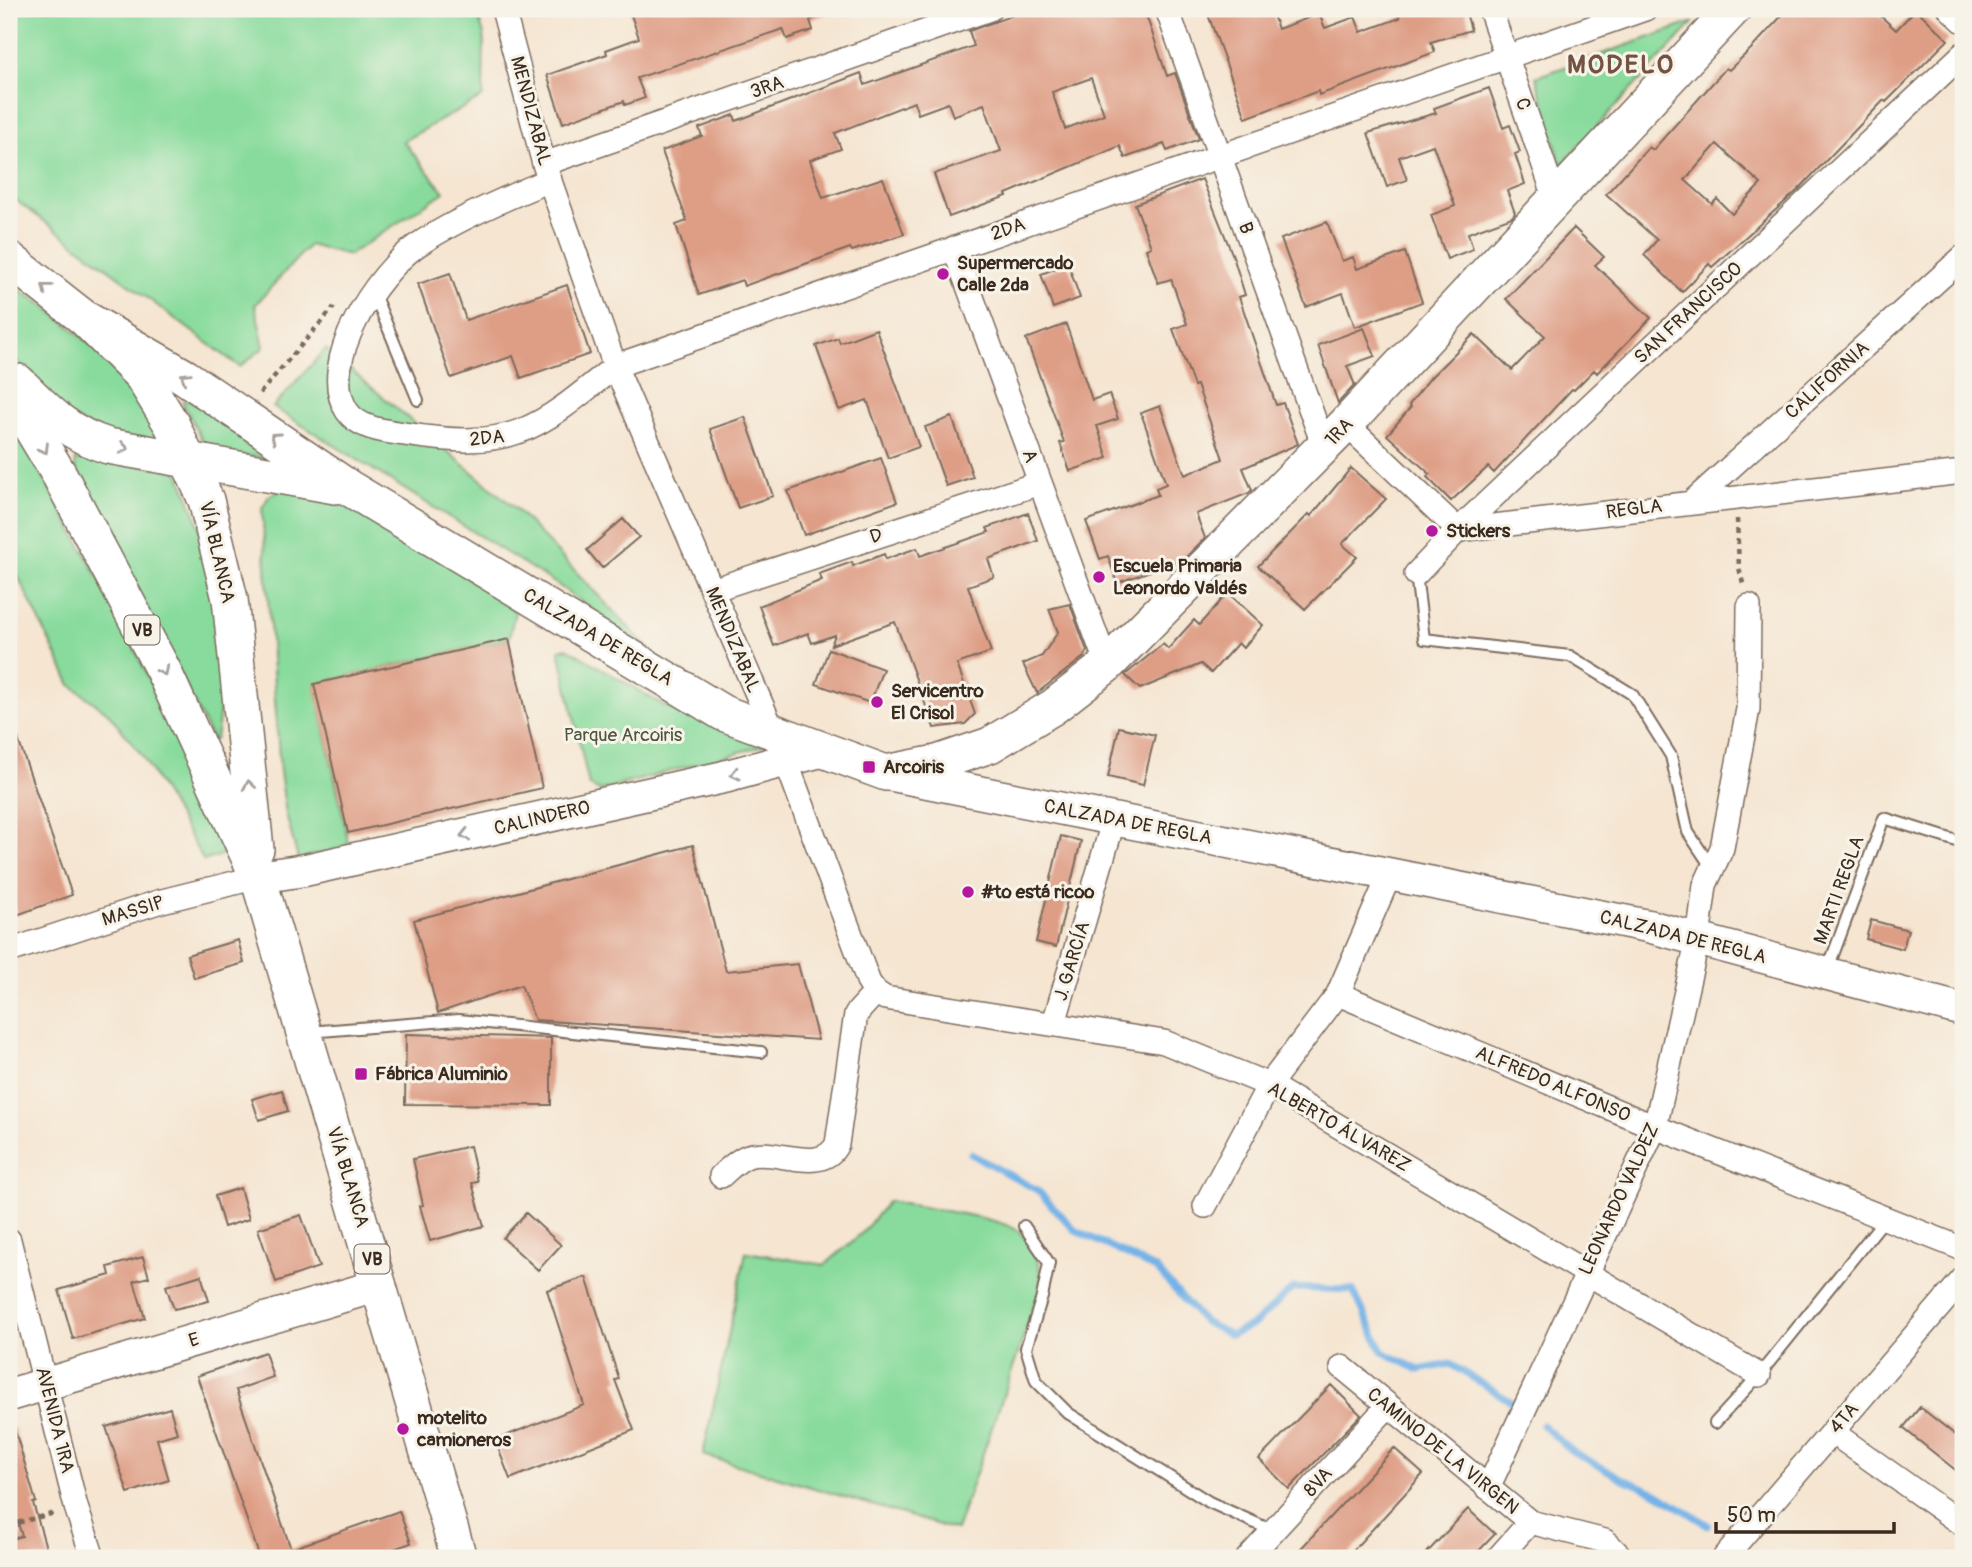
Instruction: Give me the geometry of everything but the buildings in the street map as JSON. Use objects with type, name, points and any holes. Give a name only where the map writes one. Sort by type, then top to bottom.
[{"type":"main road","name":"1RA","points":[[887,773],[937,763],[990,745],[1052,707],[1107,665],[1335,436],[1733,9]]},
{"type":"main road","name":"VÍA BLANCA","points":[[9,259],[84,318],[142,376],[172,425],[206,500],[230,599],[258,877]]},
{"type":"main road","name":"CALZADA DE REGLA","points":[[84,318],[186,377],[349,488],[779,746],[824,750],[887,773],[1648,926],[1963,1010]]},
{"type":"main road","points":[[9,373],[50,414],[82,438],[188,460],[349,488]]},
{"type":"main road","name":"VÍA BLANCA","points":[[9,391],[60,476],[163,670],[258,877],[459,1558]]},
{"type":"main road","points":[[216,533],[219,516],[235,492],[250,482],[278,475]]},
{"type":"main road","name":"CALINDERO","points":[[258,877],[305,870],[779,746]]},
{"type":"main road","name":"E","points":[[9,1395],[380,1285]]},
{"type":"street","name":"MENDIZABAL","points":[[503,9],[547,172],[615,366],[779,746],[869,982],[876,992]]},
{"type":"street","name":"3RA","points":[[346,410],[341,395],[340,360],[349,334],[373,291],[414,247],[547,172],[990,9]]},
{"type":"street","name":"B","points":[[1167,9],[1220,157],[1335,436]]},
{"type":"street","name":"C","points":[[1490,9],[1556,200]]},
{"type":"street","name":"2DA","points":[[346,410],[355,420],[378,430],[476,442],[519,434],[561,411],[615,366],[1645,9]]},
{"type":"street","points":[[1950,9],[1963,22]]},
{"type":"street","name":"SAN FRANCISCO","points":[[1416,574],[1458,530],[1963,54]]},
{"type":"street","name":"A","points":[[954,248],[1107,665]]},
{"type":"street","name":"CALIFORNIA","points":[[1691,503],[1963,257]]},
{"type":"street","points":[[1335,436],[1458,530]]},
{"type":"street","points":[[1938,475],[1963,453]]},
{"type":"street","name":"REGLA","points":[[1458,530],[1963,472]]},
{"type":"street","name":"D","points":[[712,590],[1040,483]]},
{"type":"street","name":"LEONARDO VALDEZ","points":[[1488,1488],[1655,1127],[1698,939],[1705,885],[1722,848],[1748,709],[1749,607]]},
{"type":"street","name":"J. GARCÍA","points":[[1054,1023],[1114,819]]},
{"type":"street","points":[[1205,1206],[1269,1085],[1338,994],[1390,874]]},
{"type":"street","name":"MASSIP","points":[[9,951],[158,902],[258,877]]},
{"type":"street","points":[[721,1177],[746,1156],[811,1159],[825,1158],[833,1154],[837,1144],[856,1014],[876,992]]},
{"type":"street","name":"ALBERTO ÁLVAREZ","points":[[876,992],[885,998],[1164,1042],[1269,1085],[1759,1375]]},
{"type":"street","name":"ALFREDO ALFONSO","points":[[1338,994],[1655,1127],[1884,1220],[1963,1249]]},
{"type":"street","name":"AVENIDA 1RA","points":[[9,1240],[76,1507],[93,1558]]},
{"type":"street","name":"4TA","points":[[1724,1558],[1963,1279]]},
{"type":"street","name":"CAMINO DE LA VIRGEN","points":[[1342,1367],[1530,1522],[1605,1541],[1622,1558]]},
{"type":"street","name":"8VA","points":[[1248,1558],[1388,1406]]},
{"type":"street","points":[[1832,1432],[1963,1525]]},
{"type":"street","points":[[1498,1558],[1530,1522]]},
{"type":"lane","points":[[373,291],[418,400]]},
{"type":"lane","points":[[1416,574],[1424,639],[1570,656],[1632,694],[1671,756],[1688,832],[1712,869]]},
{"type":"lane","name":"MARTI REGLA","points":[[1826,973],[1884,818],[1963,844]]},
{"type":"lane","points":[[302,1032],[451,1019],[761,1052]]},
{"type":"lane","points":[[1715,1423],[1759,1375],[1884,1220]]},
{"type":"lane","points":[[1024,1226],[1045,1252],[1049,1263],[1042,1297],[1026,1348],[1036,1381],[1068,1413],[1209,1502],[1273,1531]]},
{"type":"path","points":[[1737,497],[1739,568],[1749,607]]},
{"type":"path","points":[[9,1525],[76,1507]]},
{"type":"green space","points":[[9,9],[476,9],[484,35],[483,97],[403,141],[444,192],[349,255],[309,245],[255,305],[264,347],[240,367],[9,195]]},
{"type":"green space","points":[[1694,22],[1561,165],[1536,77]]},
{"type":"green space","points":[[9,283],[45,306],[119,368],[163,442],[108,436],[59,412],[9,351]]},
{"type":"green space","points":[[326,349],[516,509],[655,655],[558,585],[273,407]]},
{"type":"green space","points":[[190,400],[284,460],[208,452],[182,401]]},
{"type":"green space","points":[[9,426],[31,455],[111,600],[232,851],[204,861],[142,755],[109,714],[71,685],[9,558]]},
{"type":"green space","points":[[76,458],[175,470],[180,475],[204,541],[217,613],[221,691],[216,738],[213,741],[75,467]]},
{"type":"green space","points":[[282,489],[330,495],[422,544],[515,611],[509,639],[315,684],[349,846],[298,859],[286,814],[280,772],[262,508],[269,496]]},
{"type":"green space","name":"Parque Arcoiris","points":[[567,648],[665,706],[765,745],[599,791],[589,785],[559,650]]},
{"type":"green space","points":[[888,1201],[1004,1224],[1015,1229],[1027,1240],[1040,1270],[1042,1285],[956,1530],[703,1455],[746,1252],[825,1265],[863,1232]]},
{"type":"waterway","points":[[971,1154],[1037,1190],[1075,1230],[1156,1269],[1204,1322],[1231,1335],[1254,1324],[1293,1288],[1353,1290],[1383,1352],[1419,1370],[1450,1364],[1515,1404]]},
{"type":"waterway","points":[[1542,1425],[1572,1451],[1623,1479],[1657,1493],[1708,1525]]},
{"type":"place","name":"Supermercado Calle 2da","points":[[943,274]]},
{"type":"place","name":"Stickers","points":[[1432,531]]},
{"type":"place","name":"Escuela Primaria Leonordo Valdés","points":[[1099,577]]},
{"type":"place","name":"Servicentro El Crisol","points":[[877,702]]},
{"type":"place","name":"Arcoiris","points":[[869,767]]},
{"type":"place","name":"#to está ricoo","points":[[968,892]]},
{"type":"place","name":"Fábrica Aluminio","points":[[361,1074]]},
{"type":"place","name":"motelito camioneros","points":[[403,1429]]},
{"type":"district","name":"MODELO","points":[[1621,65]]}]
